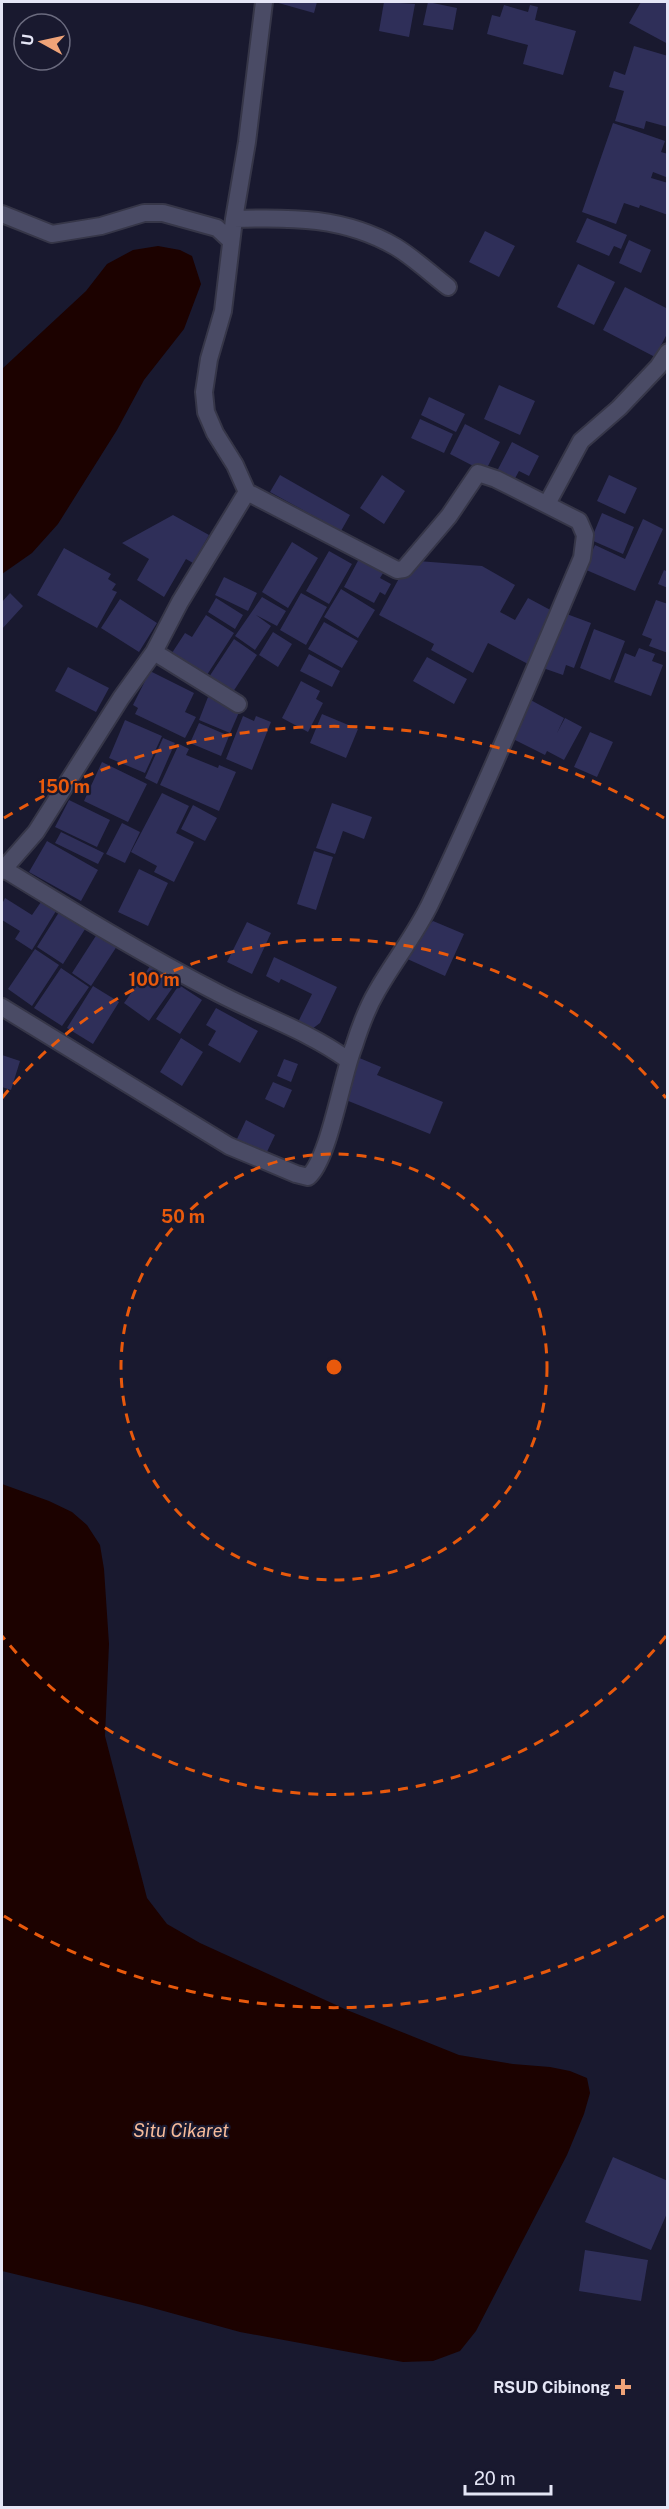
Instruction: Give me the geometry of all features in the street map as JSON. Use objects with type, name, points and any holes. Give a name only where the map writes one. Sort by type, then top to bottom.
[{"type":"street","points":[[2,1007],[229,1146],[308,1177],[315,1171],[324,1148],[348,1060],[376,992],[419,924],[459,841],[582,558],[585,535],[579,521],[496,479],[478,473],[436,533],[404,569],[397,570],[247,492],[215,433],[206,412],[204,392],[209,359],[223,311],[264,2]]},
{"type":"street","points":[[2,214],[52,234],[101,226],[144,213],[163,213],[217,228],[231,241]]},
{"type":"street","points":[[234,219],[293,217],[352,228],[398,248],[448,288]]},
{"type":"street","points":[[547,504],[581,441],[619,408],[658,367],[668,352]]},
{"type":"street","points":[[247,492],[189,586],[154,652],[121,699],[36,832],[3,870],[135,949],[220,994],[324,1042],[348,1060]]},
{"type":"street","points":[[154,652],[238,704]]},
{"type":"water","points":[[158,246],[180,250],[192,256],[201,284],[184,329],[144,380],[117,430],[58,524],[32,553],[2,574],[2,369],[86,291],[107,264],[133,250]]},
{"type":"water","name":"Situ Cikaret","points":[[2,1484],[72,1512],[87,1525],[100,1545],[104,1569],[109,1644],[105,1736],[147,1898],[167,1924],[200,1943],[347,2010],[459,2055],[513,2064],[550,2067],[570,2071],[587,2078],[590,2093],[567,2155],[476,2331],[460,2351],[433,2361],[403,2362],[240,2332],[142,2305],[2,2271]]},
{"type":"building","points":[[275,2],[317,2],[314,13]]},
{"type":"building","points":[[384,2],[415,4],[409,37],[379,31]]},
{"type":"building","points":[[428,2],[457,8],[453,30],[423,25]]},
{"type":"building","points":[[641,2],[668,2],[668,44],[629,23]]},
{"type":"building","points":[[504,5],[528,12],[530,5],[538,7],[535,20],[576,31],[563,75],[523,64],[528,45],[487,34],[492,15],[500,17]]},
{"type":"building","points":[[634,46],[668,56],[668,127],[646,121],[644,129],[615,121],[624,91],[609,87],[614,71],[625,75]]},
{"type":"building","points":[[613,123],[665,141],[661,152],[668,154],[666,177],[653,172],[651,178],[668,183],[668,215],[640,205],[639,208],[624,203],[616,224],[582,212]]},
{"type":"building","points":[[587,218],[627,235],[621,249],[614,246],[609,256],[576,242]]},
{"type":"building","points":[[485,231],[515,246],[499,277],[469,262]]},
{"type":"building","points":[[629,240],[651,250],[641,273],[619,263]]},
{"type":"building","points":[[578,264],[615,282],[594,325],[557,307]]},
{"type":"building","points":[[625,287],[668,309],[668,332],[655,357],[603,330]]},
{"type":"building","points":[[499,385],[535,401],[520,435],[484,419]]},
{"type":"building","points":[[429,397],[465,414],[456,432],[421,415]]},
{"type":"building","points":[[420,419],[453,434],[444,453],[411,438]]},
{"type":"building","points":[[465,424],[500,442],[485,472],[450,454]]},
{"type":"building","points":[[512,442],[539,456],[529,476],[519,471],[513,482],[496,473]]},
{"type":"building","points":[[280,475],[350,515],[341,531],[270,492]]},
{"type":"building","points":[[382,475],[405,491],[384,524],[360,508]]},
{"type":"building","points":[[609,475],[637,488],[625,514],[597,501]]},
{"type":"building","points":[[602,513],[634,527],[623,554],[591,540]]},
{"type":"building","points":[[173,515],[209,535],[193,563],[186,559],[164,597],[137,580],[149,559],[122,543]]},
{"type":"building","points":[[643,519],[663,529],[635,591],[584,569],[595,545],[625,559]]},
{"type":"building","points":[[292,542],[318,558],[288,608],[262,592]]},
{"type":"building","points":[[64,548],[111,574],[108,579],[116,584],[112,590],[117,592],[97,628],[37,595]]},
{"type":"building","points":[[329,551],[352,564],[329,604],[306,591]]},
{"type":"building","points":[[360,557],[385,570],[380,578],[391,584],[385,595],[380,592],[374,603],[344,587]]},
{"type":"building","points":[[418,561],[482,566],[515,585],[500,612],[515,620],[528,598],[556,613],[528,664],[488,643],[473,673],[431,650],[434,644],[379,615],[403,571]]},
{"type":"building","points":[[664,570],[668,572],[668,588],[658,584]]},
{"type":"building","points":[[224,577],[257,593],[248,611],[215,595]]},
{"type":"building","points":[[341,589],[375,610],[358,638],[324,617]]},
{"type":"building","points":[[10,593],[23,606],[2,629],[2,602]]},
{"type":"building","points":[[301,593],[327,607],[306,645],[280,630]]},
{"type":"building","points":[[262,597],[286,611],[277,626],[256,615],[271,626],[255,650],[235,636]]},
{"type":"building","points":[[216,598],[243,615],[235,629],[208,612]]},
{"type":"building","points":[[120,599],[157,623],[139,652],[101,628]]},
{"type":"building","points":[[656,600],[668,604],[668,653],[649,646],[652,639],[642,635]]},
{"type":"building","points":[[564,613],[591,623],[574,668],[566,665],[563,675],[543,668]]},
{"type":"building","points":[[206,615],[234,633],[205,678],[170,656],[185,633],[192,637]]},
{"type":"building","points":[[324,622],[358,641],[342,668],[308,649]]},
{"type":"building","points":[[594,629],[625,641],[610,680],[580,668]]},
{"type":"building","points":[[273,632],[292,644],[278,667],[259,655]]},
{"type":"building","points":[[234,639],[257,655],[231,695],[207,680]]},
{"type":"building","points":[[639,648],[655,654],[652,661],[663,665],[651,696],[614,682],[625,653],[635,657]]},
{"type":"building","points":[[309,654],[340,671],[332,687],[300,671]]},
{"type":"building","points":[[427,657],[467,679],[454,704],[413,681]]},
{"type":"building","points":[[68,667],[109,688],[96,712],[55,691]]},
{"type":"building","points":[[150,671],[194,693],[185,712],[196,717],[185,738],[135,714],[138,708],[133,705]]},
{"type":"building","points":[[301,681],[320,691],[316,699],[323,703],[308,732],[282,718]]},
{"type":"building","points":[[208,697],[240,710],[230,733],[199,720]]},
{"type":"building","points":[[525,697],[564,718],[557,733],[565,718],[582,727],[564,760],[547,751],[545,755],[513,739],[524,719],[516,714]]},
{"type":"building","points":[[322,714],[358,729],[346,758],[310,743]]},
{"type":"building","points":[[243,716],[254,721],[256,716],[271,722],[252,770],[226,759]]},
{"type":"building","points":[[125,720],[162,736],[145,773],[109,758]]},
{"type":"building","points":[[199,723],[229,736],[221,756],[190,743]]},
{"type":"building","points":[[590,732],[613,742],[597,777],[574,767]]},
{"type":"building","points":[[163,738],[175,743],[157,784],[145,778]]},
{"type":"building","points":[[179,744],[189,749],[186,755],[218,768],[219,765],[236,772],[219,811],[160,785]]},
{"type":"building","points":[[102,762],[147,784],[128,822],[84,801]]},
{"type":"building","points":[[162,793],[189,806],[176,833],[194,842],[174,882],[154,872],[157,866],[131,852]]},
{"type":"building","points":[[69,800],[110,820],[97,847],[55,827]]},
{"type":"building","points":[[332,803],[372,817],[364,839],[343,831],[335,854],[316,848]]},
{"type":"building","points":[[193,805],[217,818],[205,841],[181,829]]},
{"type":"building","points":[[122,823],[140,832],[125,863],[106,854]]},
{"type":"building","points":[[61,832],[104,853],[98,864],[55,843]]},
{"type":"building","points":[[47,841],[98,870],[81,901],[29,872]]},
{"type":"building","points":[[314,851],[333,857],[316,910],[297,904]]},
{"type":"building","points":[[139,869],[168,883],[148,926],[118,912]]},
{"type":"building","points":[[5,898],[32,915],[41,902],[56,911],[32,950],[15,939],[20,931],[2,920],[2,904]]},
{"type":"building","points":[[61,909],[87,926],[63,964],[37,947]]},
{"type":"building","points":[[433,921],[464,934],[445,976],[403,957],[409,942]]},
{"type":"building","points":[[247,922],[271,933],[252,974],[227,962]]},
{"type":"building","points":[[99,931],[119,943],[91,986],[72,973]]},
{"type":"building","points":[[35,949],[59,965],[32,1006],[8,989]]},
{"type":"building","points":[[274,957],[337,987],[320,1023],[312,1029],[298,1022],[312,994],[281,979],[279,983],[266,976]]},
{"type":"building","points":[[153,962],[178,980],[149,1021],[124,1003]]},
{"type":"building","points":[[61,968],[89,987],[62,1026],[34,1008]]},
{"type":"building","points":[[179,985],[202,1000],[180,1034],[156,1019]]},
{"type":"building","points":[[93,986],[119,1002],[93,1044],[67,1028]]},
{"type":"building","points":[[216,1008],[258,1031],[240,1063],[208,1045],[216,1031],[206,1025]]},
{"type":"building","points":[[181,1038],[203,1052],[182,1086],[160,1072]]},
{"type":"building","points":[[2,1055],[20,1061],[11,1090],[2,1087]]},
{"type":"building","points":[[357,1057],[381,1067],[377,1075],[443,1102],[430,1134],[341,1098]]},
{"type":"building","points":[[284,1059],[298,1064],[291,1082],[277,1076]]},
{"type":"building","points":[[273,1082],[292,1090],[284,1108],[265,1099]]},
{"type":"building","points":[[246,1120],[275,1135],[265,1156],[236,1141]]},
{"type":"building","points":[[613,2157],[668,2181],[668,2211],[651,2250],[585,2222]]},
{"type":"building","points":[[585,2250],[648,2260],[641,2301],[579,2291]]},
{"type":"place","name":"RSUD Cibinong","points":[[623,2387]]}]
